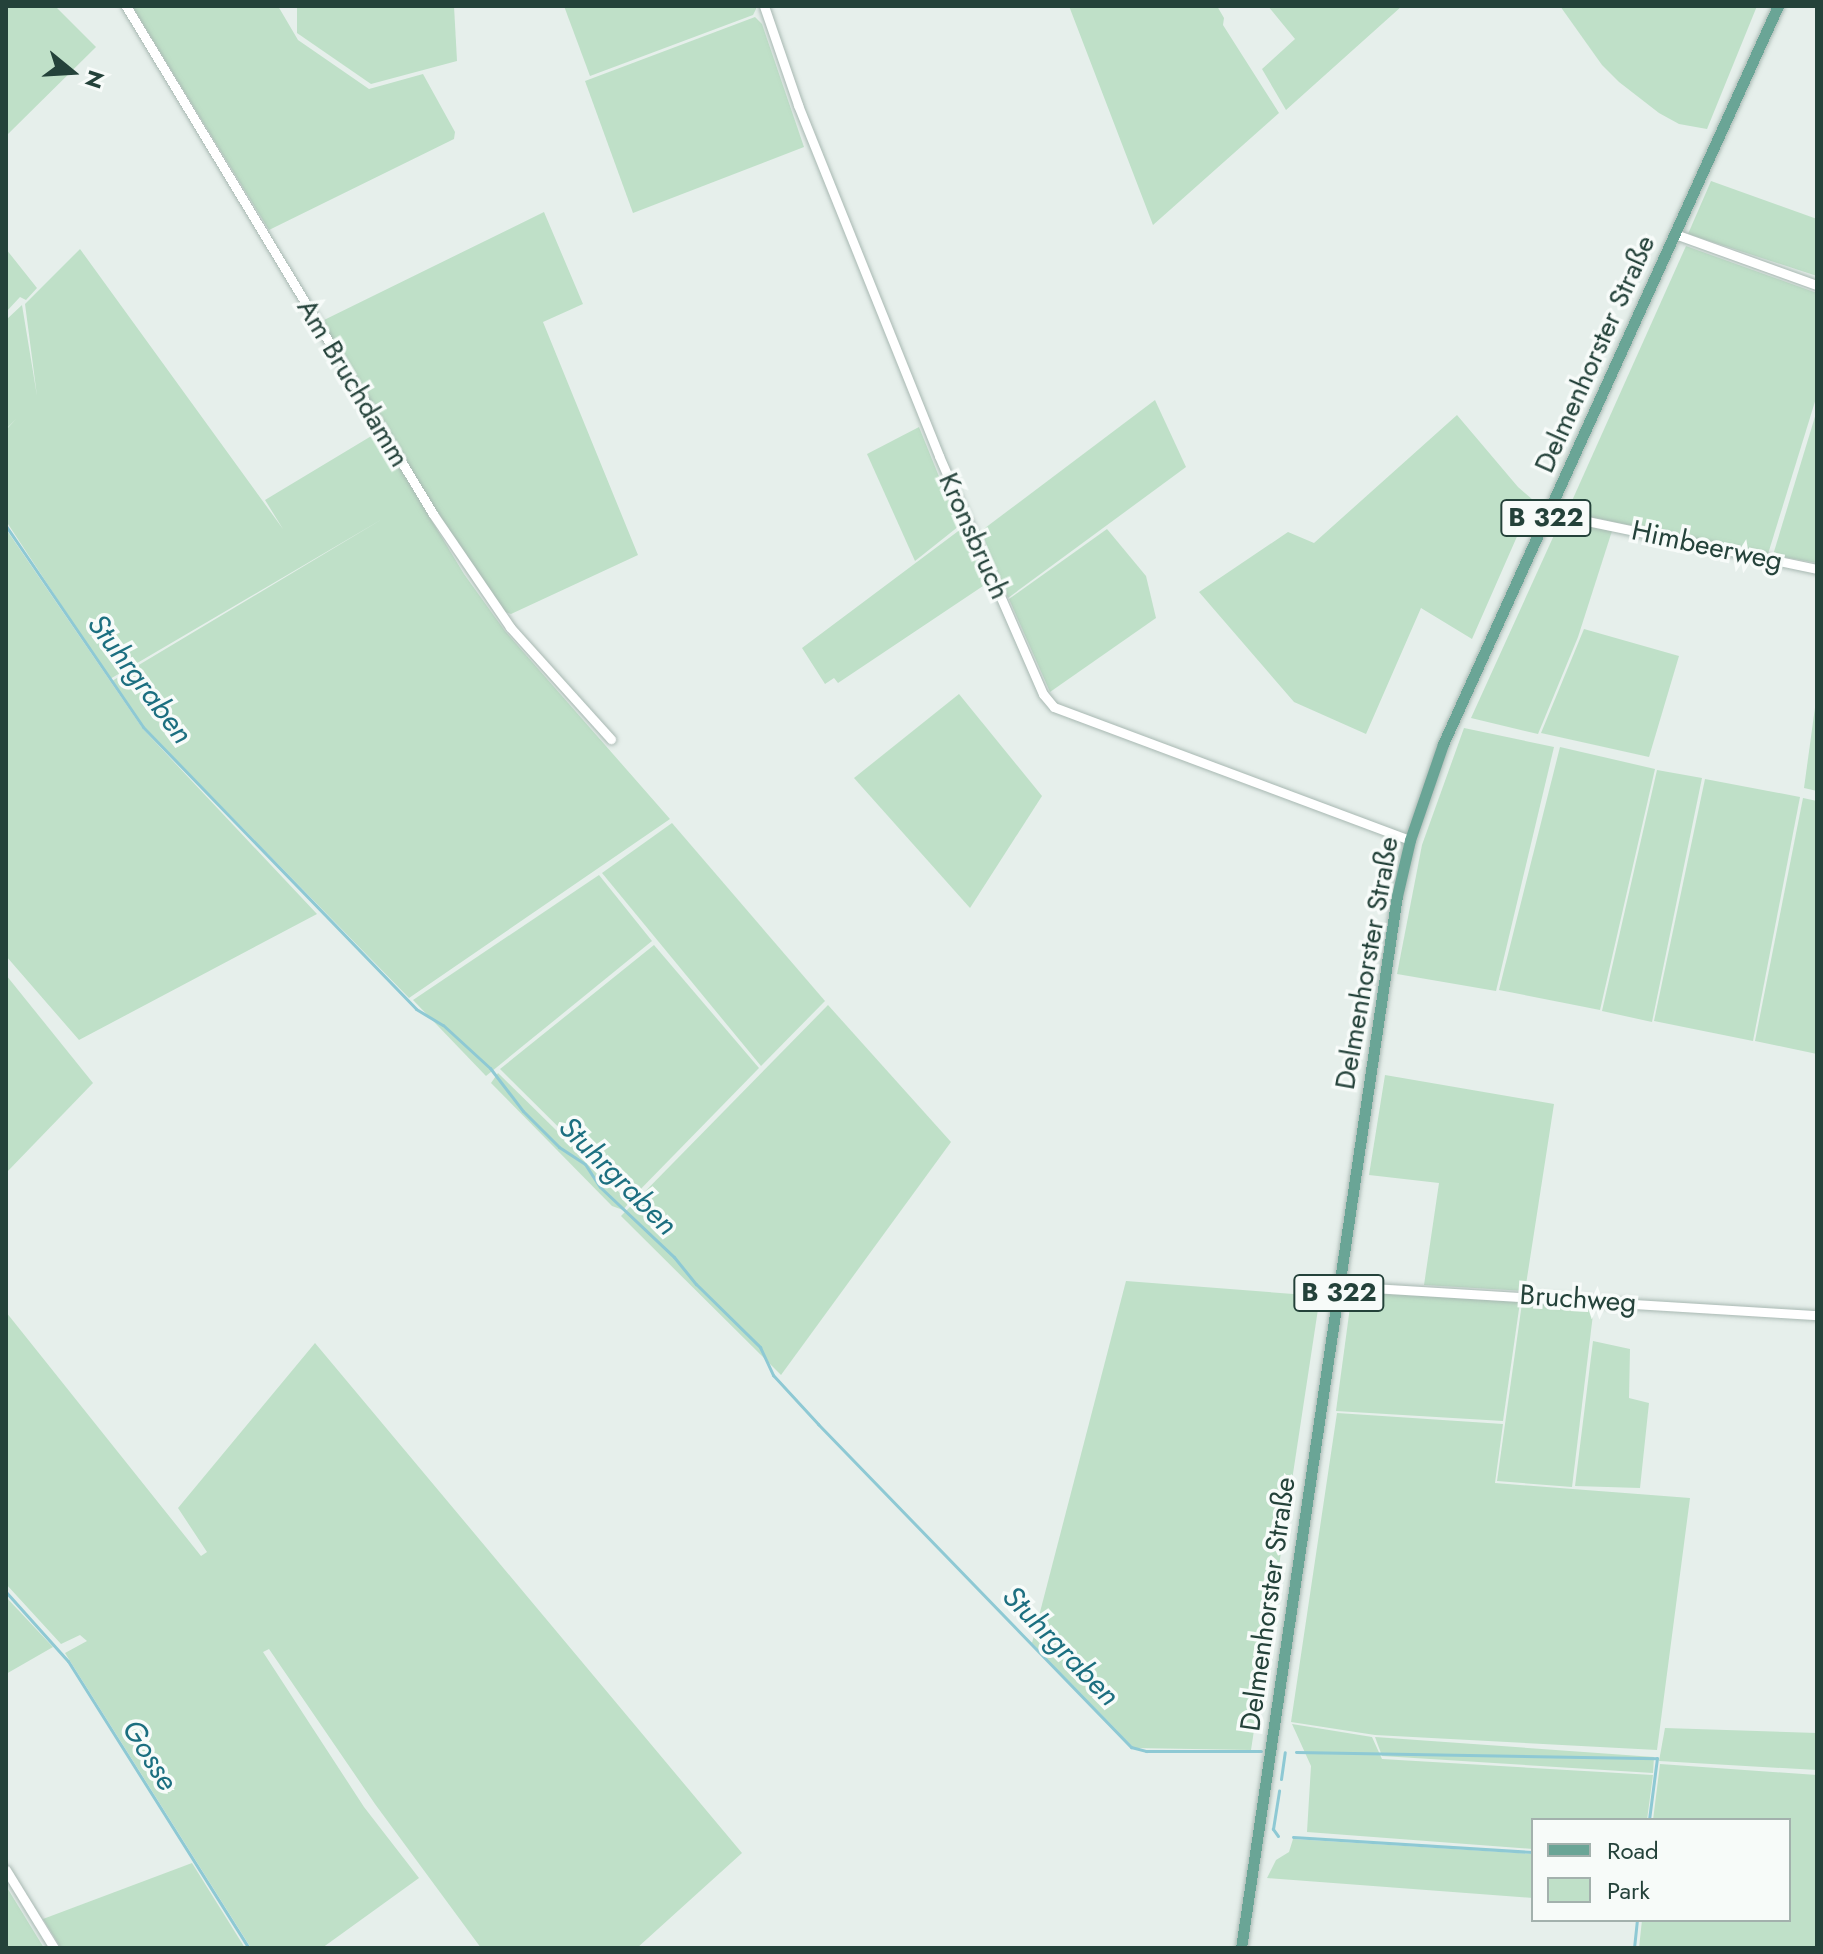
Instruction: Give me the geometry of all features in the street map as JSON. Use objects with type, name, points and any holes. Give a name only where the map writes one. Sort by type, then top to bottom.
[{"type":"main road","name":"Delmenhorster Straße","points":[[1241,1948],[1397,896],[1410,840],[1443,744],[1778,6]]},
{"type":"street","name":"Am Bruchdamm","points":[[126,6],[433,514],[510,627],[611,739]]},
{"type":"street","name":"Kronsbruch","points":[[764,6],[798,105],[933,441],[1043,694],[1054,707],[1410,840]]},
{"type":"street","points":[[1675,234],[1817,285]]},
{"type":"street","name":"Himbeerweg","points":[[1551,509],[1563,516],[1817,569]]},
{"type":"street","name":"Bruchweg","points":[[1340,1286],[1817,1315]]},
{"type":"street","points":[[6,1870],[54,1948]]},
{"type":"green space","points":[[6,6],[55,6],[96,47],[6,136]]},
{"type":"green space","points":[[132,6],[278,6],[298,40],[369,89],[423,74],[455,132],[454,139],[269,230]]},
{"type":"green space","points":[[297,6],[454,6],[457,61],[371,84],[297,33]]},
{"type":"green space","points":[[564,6],[756,6],[756,9],[753,15],[590,76]]},
{"type":"green space","points":[[1069,6],[1217,6],[1224,18],[1223,25],[1279,113],[1153,225]]},
{"type":"green space","points":[[1268,6],[1402,6],[1286,110],[1262,69],[1295,39]]},
{"type":"green space","points":[[1560,6],[1757,6],[1707,129],[1679,124],[1659,113],[1619,82],[1602,65]]},
{"type":"green space","points":[[755,17],[762,24],[804,147],[633,213],[585,81]]},
{"type":"green space","points":[[1711,181],[1817,219],[1817,276],[1688,234]]},
{"type":"green space","points":[[544,212],[583,304],[543,322],[638,555],[511,614],[503,611],[423,493],[322,321]]},
{"type":"green space","points":[[1686,246],[1817,293],[1817,395],[1768,554],[1567,512]]},
{"type":"green space","points":[[6,249],[37,288],[26,300],[20,297],[6,312]]},
{"type":"green space","points":[[80,249],[283,529],[265,500],[378,432],[464,574],[505,631],[670,819],[409,998],[143,726],[112,681],[384,518],[110,679],[6,521],[6,430],[16,419],[6,429],[6,320],[22,305],[37,396],[25,304]]},
{"type":"green space","points":[[1155,400],[1186,467],[1008,598],[981,531]]},
{"type":"green space","points":[[1817,410],[1817,563],[1773,555]]},
{"type":"green space","points":[[1457,415],[1518,487],[1533,500],[1472,639],[1421,608],[1366,734],[1294,702],[1199,592],[1288,532],[1314,543]]},
{"type":"green space","points":[[919,427],[959,526],[915,561],[867,454]]},
{"type":"green space","points":[[1560,522],[1612,531],[1578,637],[1538,734],[1471,718]]},
{"type":"green space","points":[[6,529],[143,729],[317,914],[79,1040],[6,956]]},
{"type":"green space","points":[[961,529],[986,584],[838,683],[834,678],[825,684],[802,648]]},
{"type":"green space","points":[[1107,529],[1146,576],[1156,618],[1050,692],[1009,599]]},
{"type":"green space","points":[[1584,629],[1679,656],[1649,757],[1541,733]]},
{"type":"green space","points":[[1817,693],[1817,791],[1804,788]]},
{"type":"green space","points":[[959,694],[1042,796],[970,908],[854,778]]},
{"type":"green space","points":[[1464,728],[1554,747],[1496,991],[1397,974],[1422,845]]},
{"type":"green space","points":[[1560,747],[1655,769],[1600,1010],[1499,990]]},
{"type":"green space","points":[[1657,770],[1702,778],[1652,1022],[1602,1011]]},
{"type":"green space","points":[[1705,779],[1800,797],[1753,1041],[1654,1021]]},
{"type":"green space","points":[[1803,798],[1817,801],[1817,1054],[1755,1041]]},
{"type":"green space","points":[[672,823],[825,1001],[761,1066],[602,873]]},
{"type":"green space","points":[[599,875],[652,941],[486,1076],[413,1000]]},
{"type":"green space","points":[[654,945],[759,1068],[631,1199],[500,1069]]},
{"type":"green space","points":[[6,975],[93,1083],[6,1173]]},
{"type":"green space","points":[[828,1005],[951,1142],[781,1375],[621,1216]]},
{"type":"green space","points":[[498,1073],[626,1199],[628,1204],[623,1210],[612,1206],[491,1083]]},
{"type":"green space","points":[[1385,1075],[1554,1104],[1525,1291],[1424,1285],[1439,1183],[1369,1175]]},
{"type":"green space","points":[[1126,1281],[1320,1296],[1251,1750],[1134,1748],[1032,1643]]},
{"type":"green space","points":[[1352,1292],[1520,1302],[1503,1421],[1336,1411]]},
{"type":"green space","points":[[1522,1303],[1594,1306],[1572,1487],[1497,1481]]},
{"type":"green space","points":[[6,1312],[201,1556],[207,1552],[178,1508],[315,1343],[742,1853],[637,1948],[481,1948],[375,1804],[269,1649],[263,1652],[364,1807],[419,1878],[322,1948],[251,1948],[65,1653],[87,1641],[80,1635],[61,1644],[6,1584]]},
{"type":"green space","points":[[1593,1341],[1630,1349],[1629,1398],[1649,1403],[1640,1488],[1575,1486]]},
{"type":"green space","points":[[1337,1413],[1503,1424],[1495,1483],[1690,1498],[1657,1750],[1375,1735],[1291,1722]]},
{"type":"green space","points":[[6,1597],[53,1647],[6,1674]]},
{"type":"green space","points":[[1292,1724],[1372,1737],[1382,1759],[1653,1775],[1647,1818],[1531,1818],[1531,1849],[1307,1832],[1311,1766]]},
{"type":"green space","points":[[1665,1728],[1817,1733],[1817,1770],[1659,1761]]},
{"type":"green space","points":[[1375,1737],[1654,1757],[1653,1773],[1382,1756]]},
{"type":"green space","points":[[1660,1764],[1817,1775],[1817,1948],[1639,1948],[1642,1922],[1791,1922],[1791,1818],[1653,1818]]},
{"type":"green space","points":[[1293,1839],[1531,1854],[1531,1898],[1267,1878],[1276,1860],[1289,1852]]},
{"type":"green space","points":[[192,1863],[245,1948],[61,1948],[43,1919]]},
{"type":"green space","points":[[6,1886],[44,1948],[6,1948]]},
{"type":"waterway","name":"Stuhrgraben","points":[[6,526],[143,727],[416,1009],[443,1025],[490,1068],[523,1111],[559,1147],[585,1164],[600,1187],[674,1257],[696,1284],[760,1347],[773,1375],[818,1424],[1131,1747],[1146,1751],[1261,1751]]},
{"type":"waterway","name":"Gosse","points":[[6,1592],[68,1661],[249,1948]]},
{"type":"waterway","points":[[1281,1779],[1285,1752]]},
{"type":"waterway","name":"Stuhrgraben","points":[[1296,1752],[1657,1758],[1649,1818]]},
{"type":"waterway","points":[[1278,1836],[1273,1829],[1279,1790]]},
{"type":"waterway","points":[[1293,1837],[1531,1852]]},
{"type":"waterway","name":"Stuhrgraben","points":[[1634,1948],[1637,1922]]}]
